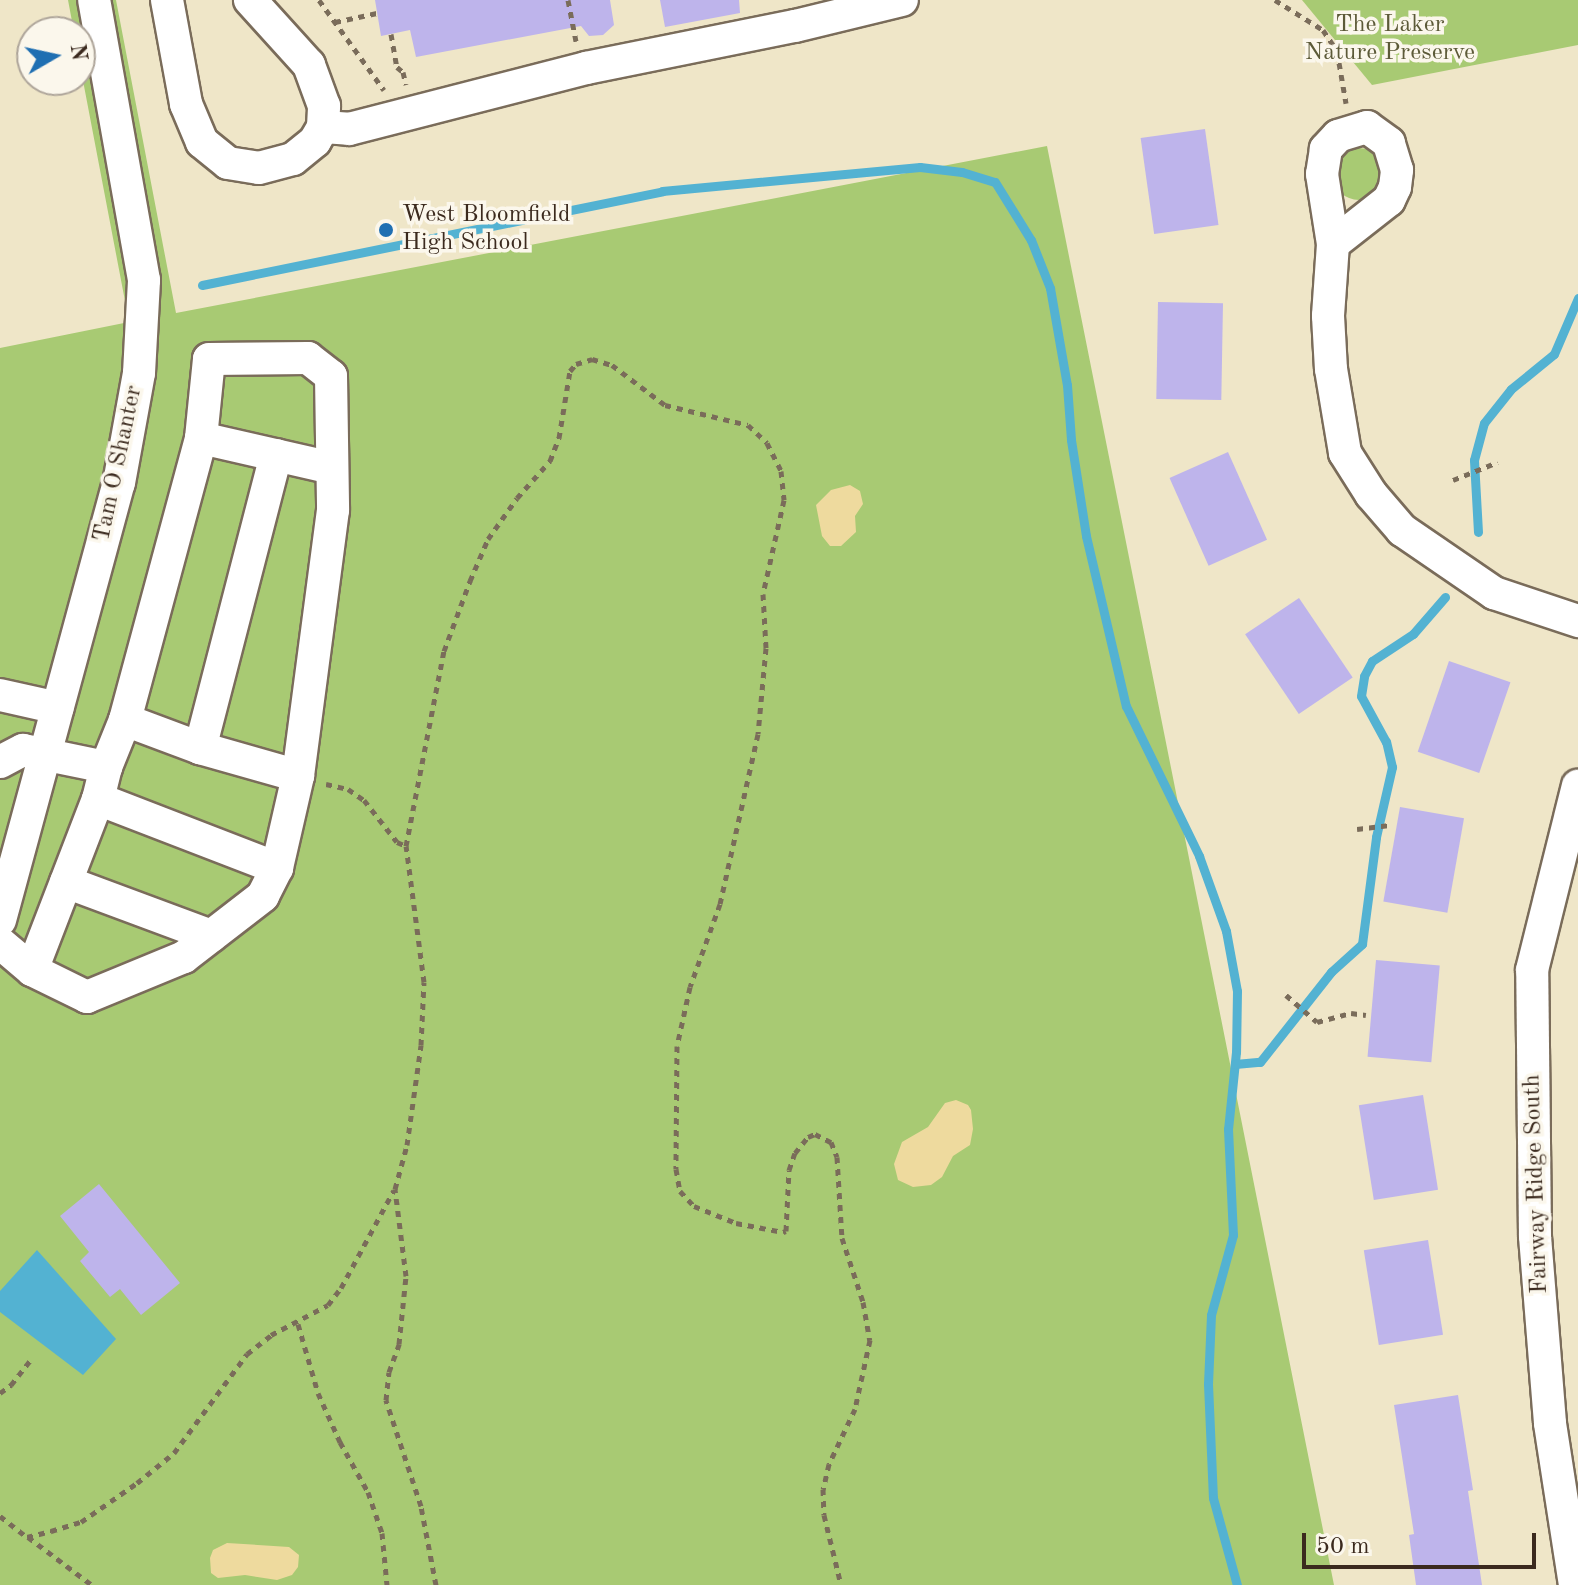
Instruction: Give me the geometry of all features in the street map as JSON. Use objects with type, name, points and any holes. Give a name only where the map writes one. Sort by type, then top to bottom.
[{"type":"street","name":"Tam O Shanter","points":[[0,920],[119,483],[140,358],[144,280],[94,0]]},
{"type":"street","points":[[167,0],[186,104],[202,142],[228,163],[259,168],[293,159],[315,141],[323,127],[324,106],[309,65],[250,0]]},
{"type":"street","points":[[323,127],[349,129],[581,70],[902,0]]},
{"type":"street","points":[[1333,244],[1389,200],[1397,170],[1389,143],[1367,127],[1348,131],[1326,149],[1322,174],[1333,244],[1328,316],[1331,369],[1345,453],[1371,494],[1402,530],[1494,593],[1578,621]]},
{"type":"street","points":[[0,943],[32,970],[87,997],[184,957],[263,896],[277,868],[298,776],[333,510],[331,376],[308,358],[209,359],[201,438],[125,720],[32,970]]},
{"type":"street","points":[[201,438],[332,468]]},
{"type":"street","points":[[200,748],[276,455]]},
{"type":"street","points":[[0,695],[58,708]]},
{"type":"street","points":[[125,720],[200,748],[298,776]]},
{"type":"street","points":[[0,762],[23,750],[106,767]]},
{"type":"street","name":"Fairway Ridge South","points":[[1575,1585],[1550,1423],[1535,1236],[1532,970],[1578,786]]},
{"type":"street","points":[[98,799],[277,868]]},
{"type":"street","points":[[66,882],[211,936]]},
{"type":"path","points":[[319,0],[401,116]]},
{"type":"path","points":[[568,0],[581,70]]},
{"type":"path","points":[[1275,0],[1323,30],[1337,51],[1345,81],[1348,131]]},
{"type":"path","points":[[335,22],[377,13]]},
{"type":"path","points":[[391,34],[401,116]]},
{"type":"path","points":[[27,1537],[81,1522],[174,1453],[247,1354],[271,1335],[328,1305],[341,1288],[395,1189],[407,1145],[421,1045],[424,982],[406,846],[444,651],[488,539],[517,498],[550,461],[559,438],[570,371],[584,361],[599,360],[612,365],[665,405],[748,425],[767,443],[781,471],[784,500],[763,594],[764,679],[748,789],[720,904],[690,987],[677,1046],[676,1169],[680,1191],[694,1206],[736,1223],[783,1232],[786,1231],[789,1170],[795,1153],[808,1137],[815,1134],[831,1142],[837,1157],[842,1238],[863,1302],[870,1340],[855,1409],[829,1464],[823,1489],[824,1515],[841,1585]]},
{"type":"path","points":[[1453,480],[1498,462]]},
{"type":"path","points":[[298,776],[348,789],[364,800],[397,842],[406,846]]},
{"type":"path","points":[[1357,829],[1392,825]]},
{"type":"path","points":[[1286,995],[1309,1018],[1326,1022],[1342,1014],[1366,1015]]},
{"type":"path","points":[[395,1189],[406,1276],[399,1344],[389,1372],[386,1400],[421,1506],[436,1585]]},
{"type":"path","points":[[298,1323],[318,1393],[340,1442],[368,1492],[382,1533],[387,1585]]},
{"type":"path","points":[[0,1393],[11,1385],[31,1359]]},
{"type":"path","points":[[0,1516],[92,1585]]},
{"type":"green space","points":[[68,0],[116,0],[176,313],[1047,146],[1334,1585],[0,1585],[0,348],[129,322],[86,96],[96,96],[96,16],[71,16]]},
{"type":"green space","name":"The Laker Nature Preserve","points":[[1302,0],[1578,0],[1578,45],[1372,85]]},
{"type":"green space","points":[[1359,148],[1378,155],[1385,174],[1378,193],[1359,200],[1340,193],[1333,174],[1340,155]]},
{"type":"sand","points":[[850,485],[860,491],[863,504],[855,516],[856,532],[841,546],[830,546],[822,536],[816,505],[831,490]]},
{"type":"sand","points":[[956,1100],[968,1105],[971,1110],[973,1129],[970,1145],[953,1156],[942,1177],[931,1185],[913,1187],[898,1180],[894,1164],[902,1142],[928,1127],[945,1103]]},
{"type":"sand","points":[[227,1543],[289,1547],[299,1555],[298,1567],[292,1575],[277,1580],[245,1575],[218,1578],[211,1573],[210,1558],[213,1550]]},
{"type":"water","points":[[37,1250],[116,1339],[83,1375],[0,1312],[0,1291]]},
{"type":"building","points":[[375,0],[610,0],[614,25],[603,35],[589,36],[581,26],[416,57],[410,30],[381,36]]},
{"type":"building","points":[[660,0],[739,0],[740,13],[665,27]]},
{"type":"building","points":[[1205,129],[1218,225],[1154,234],[1141,138]]},
{"type":"building","points":[[1158,302],[1223,303],[1221,400],[1156,399]]},
{"type":"building","points":[[1228,452],[1267,540],[1209,566],[1170,478]]},
{"type":"building","points":[[1299,598],[1353,678],[1299,714],[1245,634]]},
{"type":"building","points":[[1449,661],[1510,682],[1479,773],[1418,752]]},
{"type":"building","points":[[1400,807],[1464,818],[1447,913],[1383,902]]},
{"type":"building","points":[[1376,960],[1440,966],[1431,1062],[1368,1057]]},
{"type":"building","points":[[1423,1095],[1438,1190],[1374,1200],[1359,1105]]},
{"type":"building","points":[[99,1184],[180,1283],[141,1315],[120,1289],[110,1297],[80,1261],[89,1252],[60,1216]]},
{"type":"building","points":[[1428,1240],[1443,1335],[1379,1345],[1364,1250]]},
{"type":"building","points":[[1458,1395],[1473,1490],[1468,1491],[1482,1585],[1416,1585],[1409,1535],[1414,1534],[1394,1405]]},
{"type":"waterway","points":[[202,285],[662,191],[920,167],[962,172],[995,182],[1031,240],[1050,288],[1067,385],[1071,440],[1086,536],[1126,706],[1199,856],[1226,931],[1237,991],[1236,1052],[1228,1129],[1233,1235],[1211,1315],[1208,1384],[1213,1498],[1237,1585]]},
{"type":"waterway","points":[[1478,532],[1474,460],[1484,423],[1511,389],[1554,354],[1578,298]]},
{"type":"waterway","points":[[1235,1064],[1260,1062],[1331,972],[1362,944],[1376,837],[1392,767],[1386,742],[1361,696],[1364,676],[1372,661],[1413,634],[1445,597]]},
{"type":"place","name":"West Bloomfield High School","points":[[386,230]]}]
